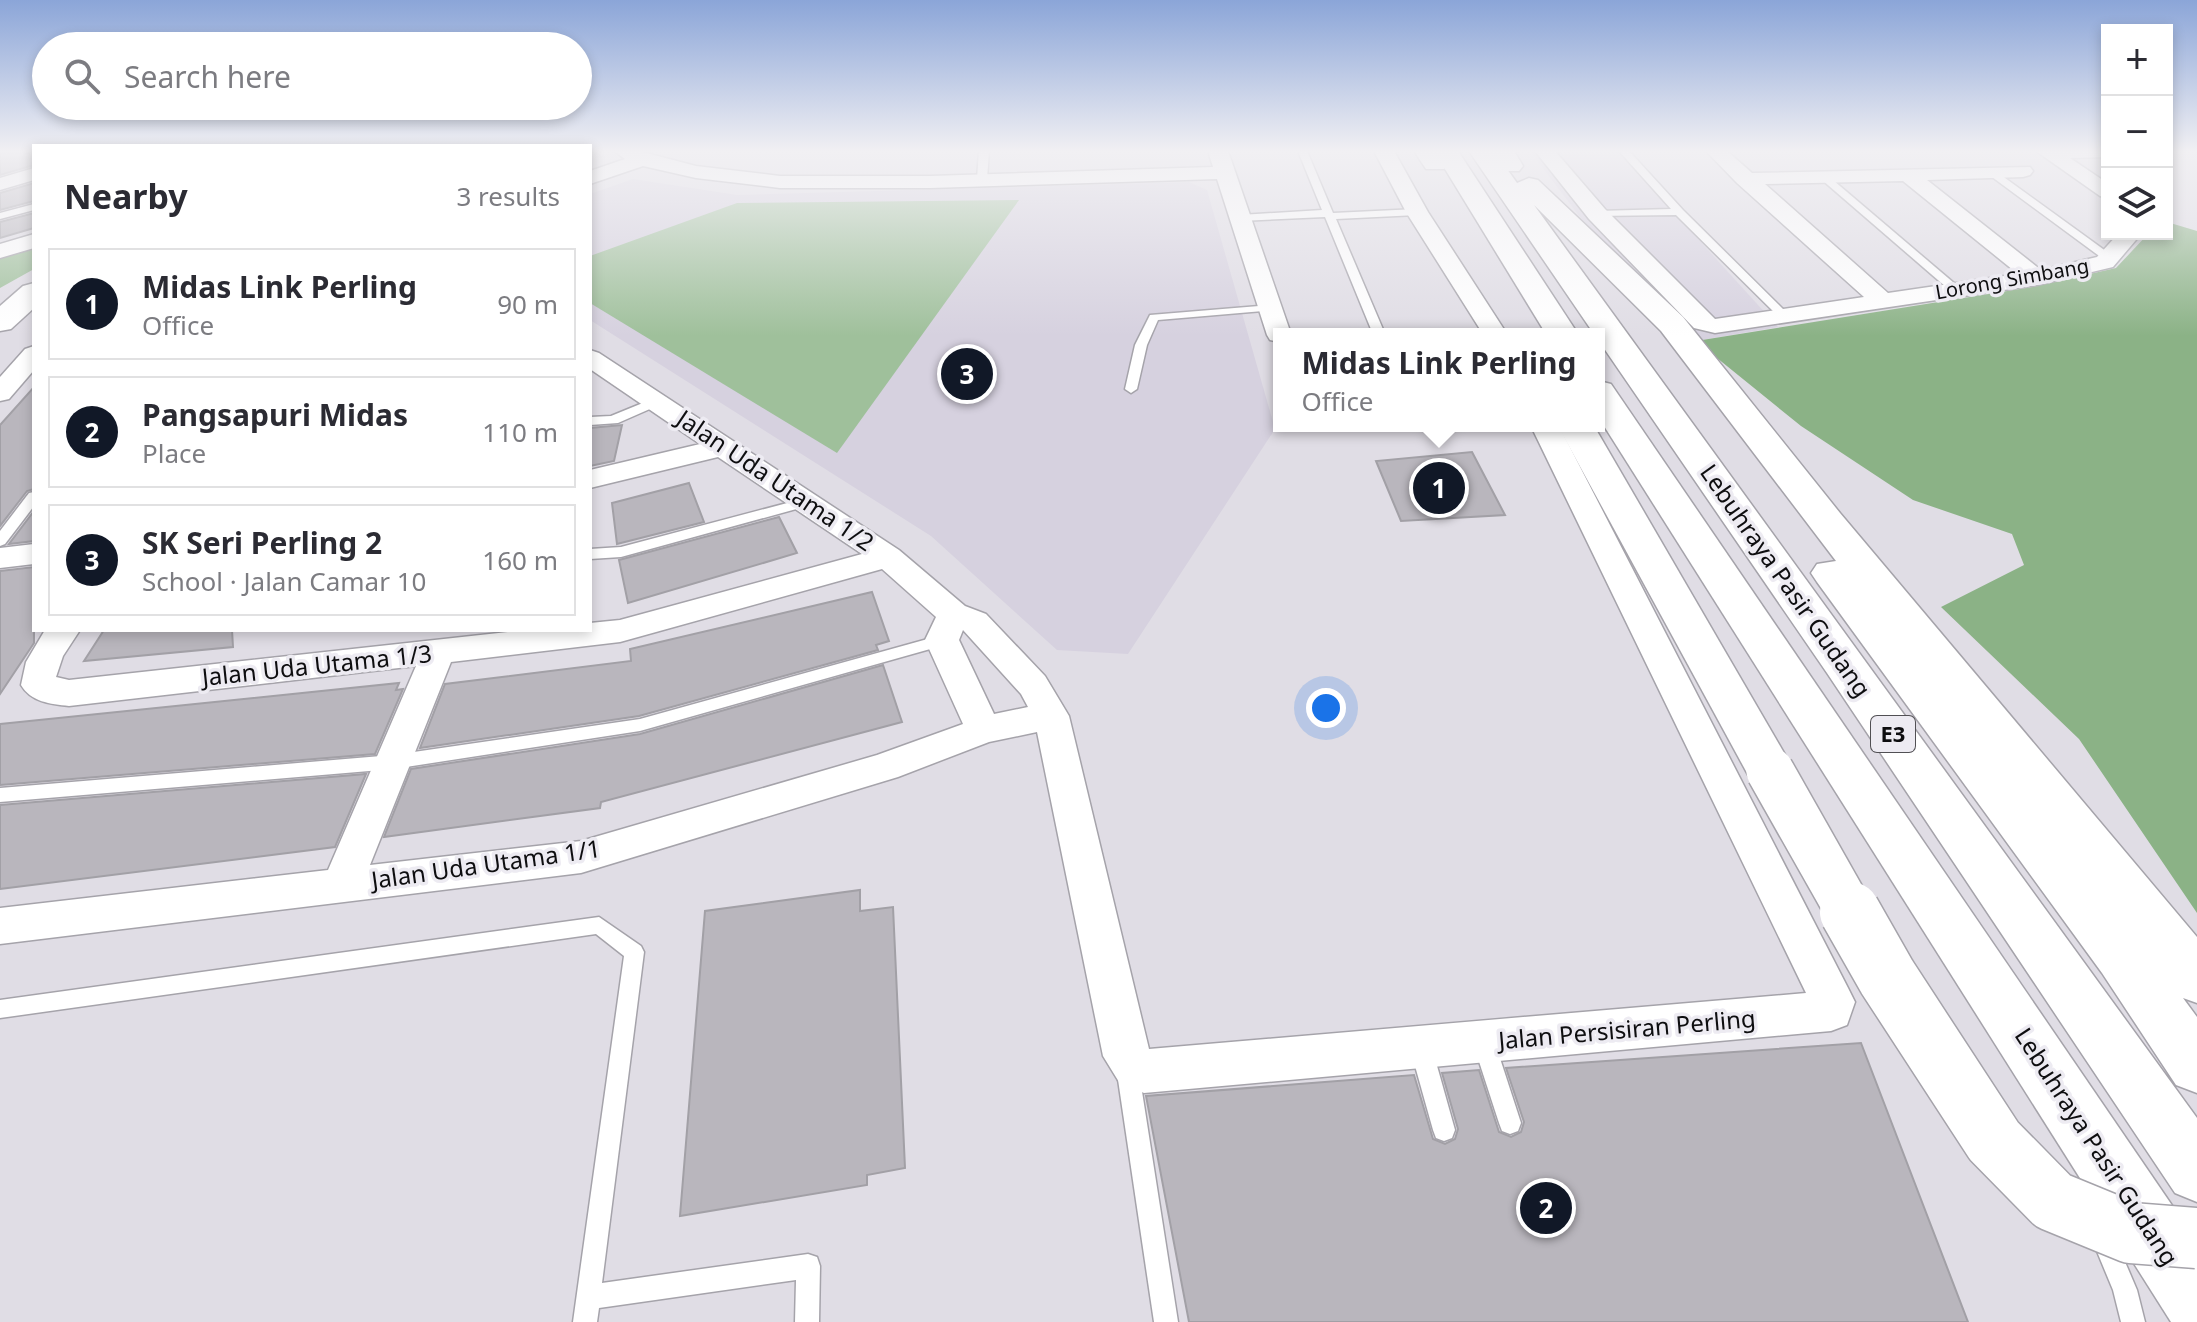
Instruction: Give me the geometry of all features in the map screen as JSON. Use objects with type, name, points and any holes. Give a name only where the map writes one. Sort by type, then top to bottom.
[{"type":"main road","points":[[1457,213],[1486,266]]},
{"type":"main road","name":"Lebuhraya Pasir Gudang","points":[[1483,213],[1575,328]]},
{"type":"main road","name":"Lebuhraya Pasir Gudang","points":[[1512,213],[1562,312]]},
{"type":"main road","points":[[1553,213],[1569,241],[1672,364],[2121,956],[2197,1065]]},
{"type":"main road","points":[[1555,213],[1672,324],[1826,522],[2197,978]]},
{"type":"main road","points":[[2,312],[32,286]]},
{"type":"main road","points":[[2,312],[32,293]]},
{"type":"main road","points":[[1501,293],[1521,328]]},
{"type":"main road","name":"Lebuhraya Pasir Gudang","points":[[1605,366],[1853,675],[2197,1171]]},
{"type":"main road","name":"Lebuhraya Pasir Gudang","points":[[1605,400],[2197,1301]]},
{"type":"main road","points":[[1579,432],[1887,977],[1994,1141],[2053,1201],[2131,1233],[2197,1238]]},
{"type":"street","points":[[1238,213],[1277,328]]},
{"type":"street","points":[[1417,213],[1491,328]]},
{"type":"street","points":[[1782,213],[1882,300]]},
{"type":"street","points":[[1955,213],[2037,278]]},
{"type":"street","points":[[1597,214],[1703,323],[1726,325],[1882,300]]},
{"type":"street","name":"Lorong Simbang","points":[[1882,300],[2037,278],[2110,259],[2125,240]]},
{"type":"street","points":[[0,251],[32,242]]},
{"type":"street","points":[[0,393],[32,357]]},
{"type":"street","name":"Jalan Uda Utama 1/2","points":[[593,362],[888,557],[947,627],[984,730]]},
{"type":"street","name":"Jalan Persisiran Perling","points":[[1126,1056],[1135,1067],[1154,1072],[1831,1011],[1833,1006],[1548,432]]},
{"type":"street","points":[[592,479],[723,447]]},
{"type":"street","points":[[0,558],[32,554]]},
{"type":"street","name":"Jalan Uda Utama 1/3","points":[[62,632],[43,661],[38,685],[50,691],[69,693],[620,631],[888,557]]},
{"type":"street","name":"Jalan Uda Utama 1/2","points":[[947,627],[974,622],[1033,685],[1051,716]]},
{"type":"street","points":[[342,885],[438,653]]},
{"type":"street","points":[[1051,716],[1126,1056]]},
{"type":"street","name":"Jalan Uda Utama 1/1","points":[[0,926],[581,857],[885,767],[984,730],[1051,716]]},
{"type":"lane","points":[[1240,218],[1397,213]]},
{"type":"lane","points":[[1597,214],[1651,213]]},
{"type":"lane","points":[[1680,213],[1783,315]]},
{"type":"lane","points":[[1866,213],[1957,291]]},
{"type":"lane","points":[[2047,213],[2110,259]]},
{"type":"lane","points":[[1329,215],[1376,328]]},
{"type":"lane","points":[[1131,389],[1141,345],[1154,317],[1271,308]]},
{"type":"lane","points":[[592,421],[613,420],[655,402]]},
{"type":"lane","points":[[0,541],[32,499]]},
{"type":"lane","points":[[592,554],[621,552],[806,502]]},
{"type":"lane","points":[[0,795],[393,762],[640,725],[947,627]]},
{"type":"lane","points":[[0,1009],[599,925],[634,952],[585,1322]]},
{"type":"lane","points":[[2019,1030],[2060,1131]]},
{"type":"lane","points":[[1484,1043],[1510,1123]]},
{"type":"lane","points":[[1421,1048],[1444,1130]]},
{"type":"lane","points":[[1126,1056],[1166,1322]]},
{"type":"lane","points":[[2083,1189],[2125,1290],[2133,1322]]},
{"type":"lane","points":[[588,1297],[808,1266],[807,1322]]},
{"type":"shaded area","points":[[592,213],[1213,213],[1273,422],[1273,432],[1128,654],[1057,650],[931,536],[592,321]]},
{"type":"shaded area","points":[[1577,213],[1674,213],[1778,327],[1696,341]]},
{"type":"green space","points":[[710,213],[1010,213],[837,453],[592,304],[592,255]]},
{"type":"green space","points":[[2173,224],[2197,231],[2197,913],[2079,739],[1941,607],[2024,565],[2012,534],[1913,500],[1801,426],[1696,341],[2032,287],[2116,268],[2142,240],[2173,240]]},
{"type":"green space","points":[[32,246],[32,270],[0,288],[0,255]]},
{"type":"building","points":[[32,214],[32,229],[0,238],[0,222]]},
{"type":"building","points":[[32,389],[32,490],[27,491],[0,526],[0,425]]},
{"type":"building","points":[[622,425],[614,461],[592,466],[592,428]]},
{"type":"building","points":[[1472,452],[1505,515],[1401,521],[1376,461]]},
{"type":"building","points":[[689,483],[704,522],[617,544],[612,503]]},
{"type":"building","points":[[32,514],[32,541],[9,544]]},
{"type":"building","points":[[779,517],[797,553],[628,603],[619,560]]},
{"type":"building","points":[[32,567],[34,643],[0,694],[0,571]]},
{"type":"building","points":[[872,592],[889,641],[876,645],[878,650],[639,716],[420,748],[445,684],[631,661],[630,649]]},
{"type":"building","points":[[103,632],[232,632],[233,647],[84,661]]},
{"type":"building","points":[[883,665],[902,722],[601,802],[600,808],[384,837],[411,769],[640,734]]},
{"type":"building","points":[[399,683],[396,690],[403,689],[375,754],[0,785],[0,724]]},
{"type":"building","points":[[366,774],[335,847],[0,889],[0,805]]},
{"type":"building","points":[[860,890],[860,911],[893,907],[905,1168],[867,1175],[867,1185],[680,1216],[705,911]]},
{"type":"building","points":[[1861,1043],[1968,1322],[1189,1322],[1146,1096],[1414,1075],[1433,1139],[1445,1144],[1455,1139],[1458,1129],[1442,1073],[1479,1070],[1499,1132],[1511,1137],[1521,1132],[1524,1122],[1506,1068]]},
{"type":"place","name":"SK Seri Perling 2","points":[[967,374]]},
{"type":"place","name":"Midas Link Perling","points":[[1439,488]]},
{"type":"place","name":"Pangsapuri Midas","points":[[1546,1208]]}]
